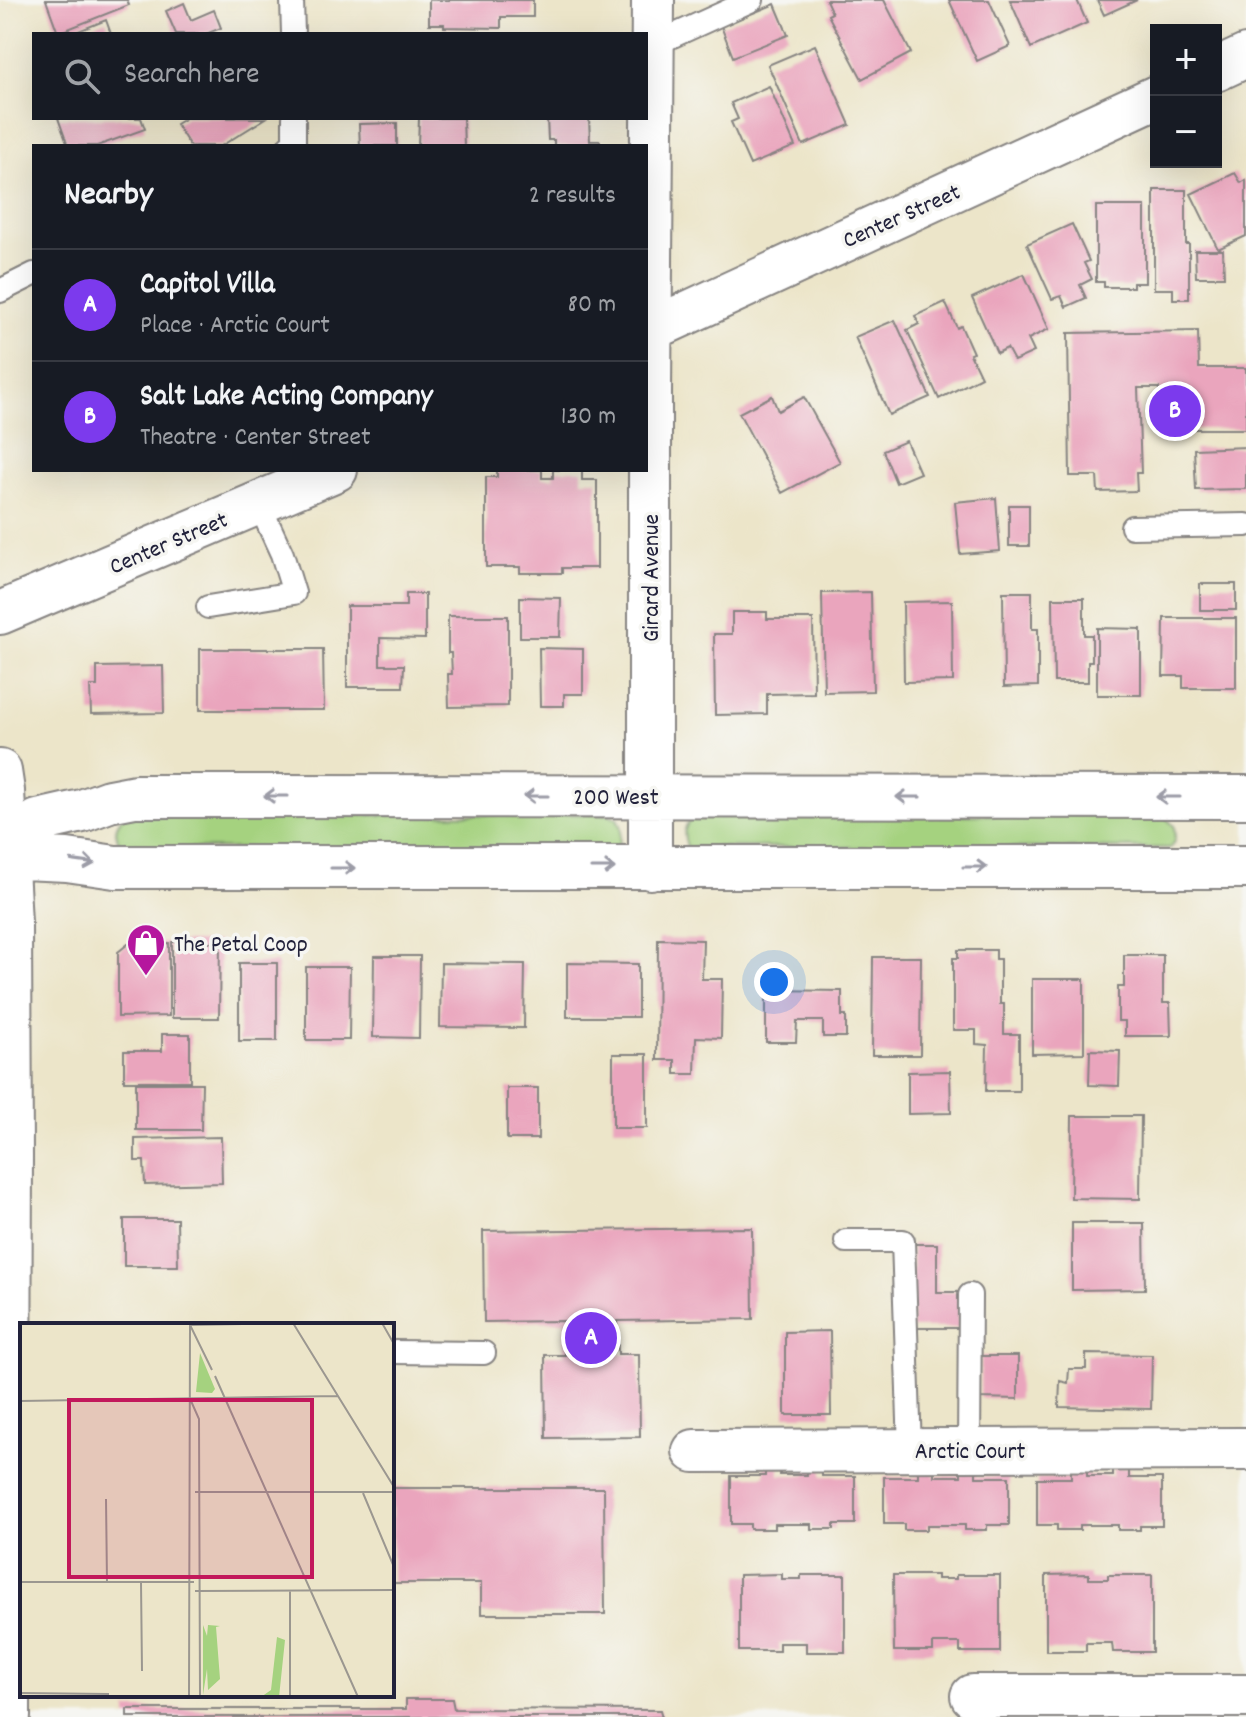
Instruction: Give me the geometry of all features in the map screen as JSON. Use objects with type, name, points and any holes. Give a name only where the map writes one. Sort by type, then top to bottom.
[{"type":"street","name":"Girard Avenue","points":[[650,868],[648,331],[653,0]]},
{"type":"street","points":[[1222,67],[1246,56]]},
{"type":"street","name":"Center Street","points":[[648,331],[1150,100]]},
{"type":"street","name":"Center Street","points":[[0,613],[331,472]]},
{"type":"street","points":[[0,771],[3,857],[10,923],[6,1171],[16,1347],[5,1515],[9,1717]]},
{"type":"street","name":"200 West","points":[[3,857],[38,821],[135,796],[1246,797]]},
{"type":"street","points":[[3,857],[67,860],[115,867],[1246,867]]},
{"type":"street","name":"Arctic Court","points":[[694,1451],[1246,1449]]},
{"type":"street","points":[[972,1696],[1246,1696]]},
{"type":"lane","points":[[292,0],[293,32]]},
{"type":"lane","points":[[653,45],[752,0]]},
{"type":"lane","points":[[294,120],[294,144]]},
{"type":"lane","points":[[0,291],[32,275]]},
{"type":"lane","points":[[208,607],[294,593],[282,554],[259,504]]},
{"type":"lane","points":[[1132,527],[1246,525]]},
{"type":"lane","points":[[846,1241],[903,1241],[910,1450]]},
{"type":"lane","points":[[969,1450],[970,1295]]},
{"type":"lane","points":[[394,1352],[484,1353]]},
{"type":"green space","points":[[607,814],[617,818],[621,829],[619,845],[612,850],[121,848],[116,831],[124,816]]},
{"type":"green space","points":[[694,815],[1163,815],[1174,826],[1175,840],[1170,848],[687,847],[685,830]]},
{"type":"building","points":[[46,0],[127,0],[129,5],[58,32]]},
{"type":"building","points":[[429,0],[533,0],[533,17],[501,17],[501,28],[444,27],[444,24],[429,24]]},
{"type":"building","points":[[826,0],[884,0],[911,53],[862,79],[828,15],[832,13]]},
{"type":"building","points":[[949,0],[989,0],[1010,46],[977,61]]},
{"type":"building","points":[[1010,0],[1077,0],[1087,23],[1031,48]]},
{"type":"building","points":[[1097,0],[1137,0],[1104,15]]},
{"type":"building","points":[[184,3],[191,20],[214,10],[221,28],[211,32],[175,32],[166,11]]},
{"type":"building","points":[[775,4],[788,35],[733,57],[721,26]]},
{"type":"building","points":[[106,20],[110,32],[76,32]]},
{"type":"building","points":[[815,45],[850,125],[803,145],[768,65]]},
{"type":"building","points":[[769,86],[795,146],[750,165],[731,122],[738,119],[731,103]]},
{"type":"building","points":[[59,120],[142,120],[145,129],[103,144],[67,144]]},
{"type":"building","points":[[183,120],[263,120],[224,144],[189,144],[176,124]]},
{"type":"building","points":[[419,120],[463,120],[464,144],[418,144]]},
{"type":"building","points":[[547,120],[589,120],[590,141],[600,141],[600,144],[554,144],[554,140],[548,140]]},
{"type":"building","points":[[397,123],[397,144],[360,144],[359,124]]},
{"type":"building","points":[[1235,173],[1241,183],[1246,180],[1246,236],[1218,249],[1191,194]]},
{"type":"building","points":[[1154,190],[1186,190],[1189,299],[1173,299],[1173,289],[1154,289]]},
{"type":"building","points":[[1096,206],[1145,206],[1145,283],[1133,283],[1133,287],[1104,287],[1104,282],[1096,282]]},
{"type":"building","points":[[1072,224],[1089,261],[1084,263],[1092,279],[1080,285],[1086,298],[1066,307],[1061,296],[1052,299],[1027,244]]},
{"type":"building","points":[[1195,250],[1223,250],[1224,277],[1196,277]]},
{"type":"building","points":[[1024,274],[1049,329],[1028,339],[1034,352],[1014,361],[1007,348],[997,353],[972,298]]},
{"type":"building","points":[[945,302],[957,328],[961,326],[981,377],[939,399],[907,330],[919,324],[915,316]]},
{"type":"building","points":[[895,320],[930,397],[889,415],[855,337]]},
{"type":"building","points":[[1198,331],[1199,368],[1246,368],[1246,429],[1173,429],[1160,414],[1159,388],[1138,388],[1141,473],[1136,473],[1137,491],[1098,492],[1097,476],[1070,476],[1068,333]]},
{"type":"building","points":[[772,396],[778,411],[804,397],[840,462],[782,493],[739,413]]},
{"type":"building","points":[[906,441],[920,473],[896,483],[883,451]]},
{"type":"building","points":[[1246,447],[1246,489],[1196,490],[1194,449]]},
{"type":"building","points":[[497,472],[542,472],[542,478],[553,478],[553,472],[582,472],[582,480],[597,480],[597,568],[562,568],[562,573],[520,573],[520,567],[486,567],[486,477],[497,477]]},
{"type":"building","points":[[996,498],[1000,551],[960,554],[955,502]]},
{"type":"building","points":[[1009,505],[1029,505],[1029,546],[1009,546]]},
{"type":"building","points":[[1200,584],[1236,584],[1236,610],[1200,610]]},
{"type":"building","points":[[871,592],[873,691],[824,692],[822,593]]},
{"type":"building","points":[[1003,592],[1032,592],[1032,629],[1038,629],[1038,686],[1004,687]]},
{"type":"building","points":[[406,594],[425,594],[425,639],[380,638],[380,665],[404,665],[403,687],[347,687],[347,606],[406,606]]},
{"type":"building","points":[[520,597],[561,598],[560,637],[520,637]]},
{"type":"building","points":[[1053,598],[1084,598],[1084,635],[1092,635],[1088,682],[1054,682]]},
{"type":"building","points":[[952,601],[953,681],[904,682],[903,602]]},
{"type":"building","points":[[732,612],[767,612],[767,619],[813,619],[814,693],[767,694],[767,714],[715,715],[714,634],[732,634]]},
{"type":"building","points":[[448,616],[508,616],[508,706],[449,707],[448,674],[452,674],[451,653],[448,653]]},
{"type":"building","points":[[1164,618],[1236,618],[1236,688],[1183,688],[1183,676],[1163,676]]},
{"type":"building","points":[[1097,628],[1141,629],[1141,695],[1097,695]]},
{"type":"building","points":[[539,648],[583,649],[583,694],[564,694],[564,706],[540,706]]},
{"type":"building","points":[[200,649],[323,649],[324,710],[200,710]]},
{"type":"building","points":[[163,666],[164,713],[91,714],[90,686],[97,686],[97,667]]},
{"type":"building","points":[[658,939],[703,940],[702,979],[722,979],[721,1038],[696,1037],[695,1074],[675,1074],[675,1060],[657,1060]]},
{"type":"building","points":[[172,942],[220,942],[219,1018],[172,1018]]},
{"type":"building","points":[[169,943],[169,1016],[118,1017],[118,952],[128,944]]},
{"type":"building","points":[[958,950],[996,950],[996,959],[1000,959],[1004,1034],[1019,1034],[1019,1091],[986,1091],[987,1045],[976,1044],[976,1030],[953,1030],[953,958],[958,958]]},
{"type":"building","points":[[1124,955],[1163,955],[1163,1003],[1170,1003],[1171,1036],[1125,1036],[1125,1021],[1118,1021],[1118,987],[1124,987]]},
{"type":"building","points":[[374,956],[420,956],[419,1038],[373,1037]]},
{"type":"building","points":[[873,957],[921,957],[920,1055],[872,1055]]},
{"type":"building","points":[[239,963],[277,963],[277,1041],[239,1041]]},
{"type":"building","points":[[441,963],[525,964],[524,1028],[440,1027]]},
{"type":"building","points":[[567,963],[638,964],[638,1017],[567,1017]]},
{"type":"building","points":[[306,967],[350,967],[349,1040],[306,1040]]},
{"type":"building","points":[[1032,979],[1084,979],[1084,1053],[1032,1054]]},
{"type":"building","points":[[766,990],[842,991],[846,1037],[823,1037],[823,1021],[797,1021],[796,1042],[766,1042]]},
{"type":"building","points":[[162,1034],[190,1034],[190,1081],[124,1081],[124,1051],[162,1051]]},
{"type":"building","points":[[1090,1050],[1120,1051],[1119,1086],[1089,1085]]},
{"type":"building","points":[[613,1054],[647,1054],[647,1128],[613,1128]]},
{"type":"building","points":[[950,1071],[951,1113],[908,1114],[908,1072]]},
{"type":"building","points":[[136,1083],[202,1083],[201,1130],[136,1130]]},
{"type":"building","points":[[507,1088],[538,1088],[538,1139],[507,1139]]},
{"type":"building","points":[[1072,1116],[1141,1116],[1140,1199],[1071,1198]]},
{"type":"building","points":[[221,1137],[222,1183],[145,1185],[144,1161],[135,1161],[135,1139]]},
{"type":"building","points":[[124,1219],[177,1219],[178,1266],[124,1266]]},
{"type":"building","points":[[1072,1223],[1144,1223],[1145,1289],[1072,1290]]},
{"type":"building","points":[[752,1228],[753,1319],[617,1321],[618,1354],[639,1354],[640,1437],[546,1438],[545,1355],[565,1355],[565,1321],[484,1322],[483,1231]]},
{"type":"building","points":[[912,1244],[937,1244],[937,1292],[959,1292],[959,1328],[912,1328]]},
{"type":"building","points":[[830,1331],[831,1415],[785,1415],[785,1332]]},
{"type":"building","points":[[1086,1354],[1152,1355],[1151,1409],[1059,1407],[1060,1381],[1068,1383],[1069,1369],[1086,1369]]},
{"type":"building","points":[[981,1356],[1018,1356],[1018,1399],[980,1398]]},
{"type":"building","points":[[765,1466],[780,1466],[780,1475],[807,1475],[807,1467],[822,1467],[822,1476],[855,1476],[855,1524],[834,1524],[834,1529],[811,1529],[811,1524],[774,1524],[774,1529],[750,1529],[750,1524],[731,1524],[731,1476],[765,1476]]},
{"type":"building","points":[[918,1467],[934,1467],[934,1476],[961,1476],[961,1468],[976,1468],[976,1477],[1009,1477],[1009,1525],[987,1525],[987,1530],[965,1530],[965,1525],[927,1525],[927,1530],[904,1530],[904,1524],[884,1524],[884,1477],[918,1477]]},
{"type":"building","points":[[1071,1468],[1087,1468],[1087,1476],[1113,1476],[1113,1468],[1129,1468],[1129,1478],[1162,1478],[1162,1526],[1118,1530],[1118,1525],[1080,1525],[1080,1530],[1057,1530],[1057,1525],[1037,1525],[1037,1478],[1071,1478]]},
{"type":"building","points":[[394,1488],[604,1488],[605,1614],[481,1614],[481,1583],[394,1583]]},
{"type":"building","points":[[782,1574],[782,1579],[801,1579],[801,1575],[845,1575],[845,1652],[806,1652],[806,1643],[779,1643],[779,1651],[739,1651],[739,1575]]},
{"type":"building","points":[[1089,1574],[1089,1579],[1108,1579],[1108,1575],[1152,1575],[1152,1652],[1113,1652],[1112,1643],[1086,1643],[1086,1651],[1046,1651],[1046,1575]]},
{"type":"building","points":[[893,1575],[937,1575],[937,1579],[956,1579],[956,1575],[1000,1575],[1000,1652],[960,1652],[960,1643],[933,1643],[933,1651],[894,1651]]},
{"type":"building","points":[[406,1699],[452,1699],[454,1709],[660,1710],[662,1717],[127,1717],[127,1709],[406,1709]]},
{"type":"place","name":"Salt Lake Acting Company","points":[[1175,411]]},
{"type":"place","name":"The Petal Coop","points":[[146,977]]},
{"type":"place","name":"Capitol Villa","points":[[591,1338]]}]
